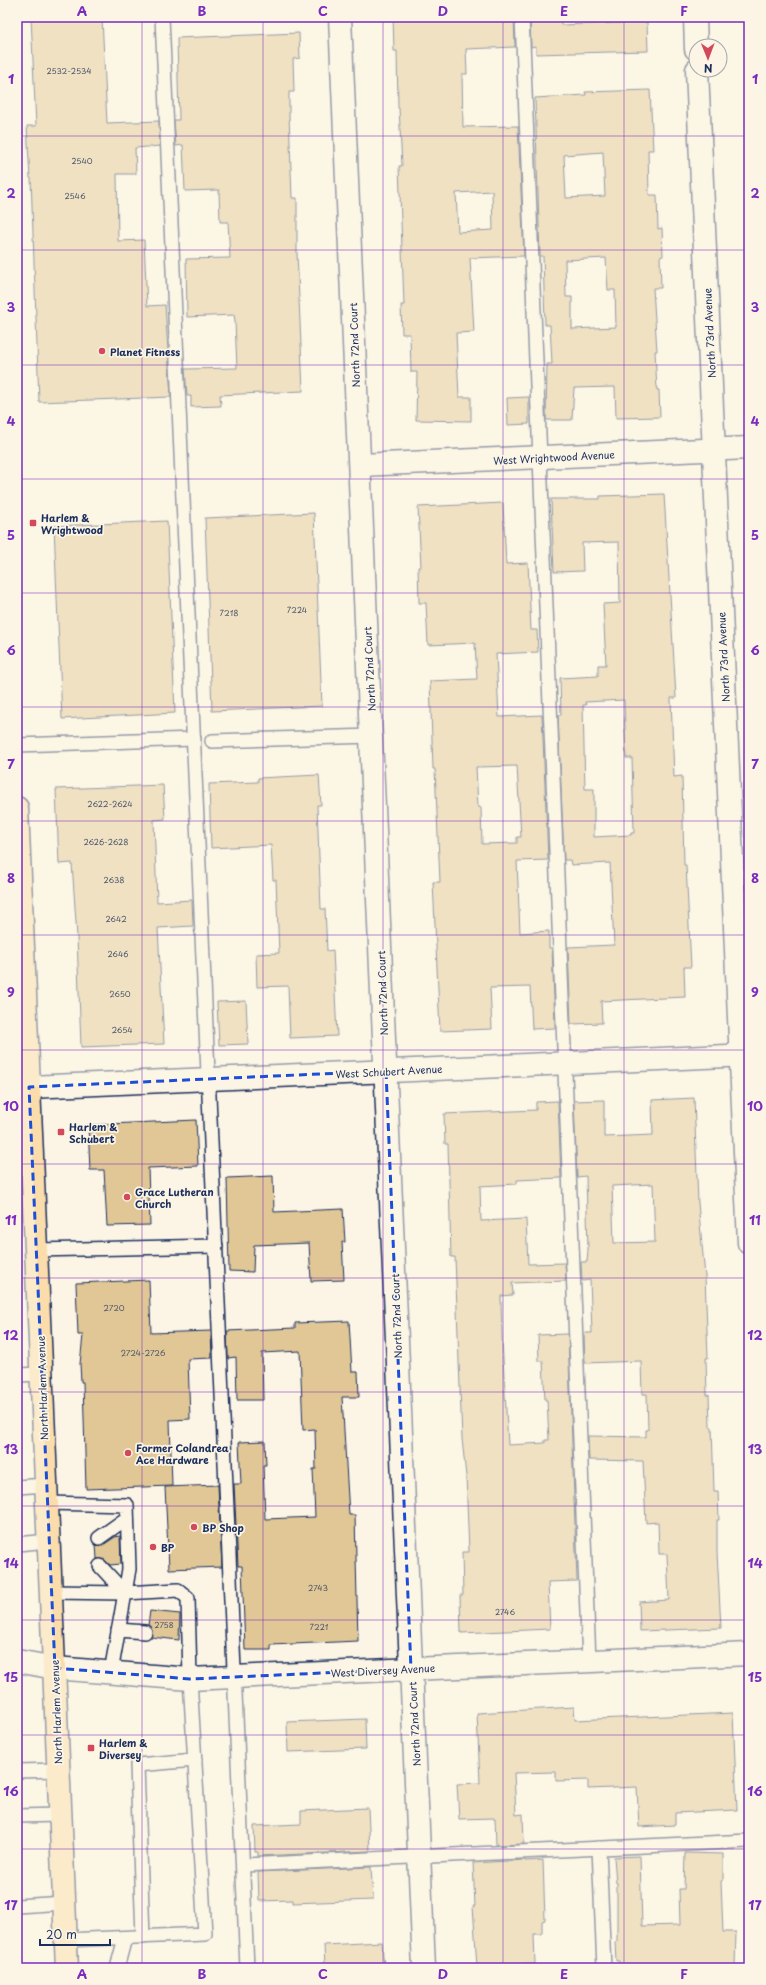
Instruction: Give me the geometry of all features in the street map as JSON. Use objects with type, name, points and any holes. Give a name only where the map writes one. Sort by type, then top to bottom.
[{"type":"main road","name":"North Harlem Avenue","points":[[17,808],[20,936],[29,1087],[67,1968]]},
{"type":"street","name":"North 72nd Court","points":[[340,17],[424,1968]]},
{"type":"street","points":[[695,17],[696,38]]},
{"type":"street","name":"North 73rd Avenue","points":[[697,78],[714,450],[745,1055],[749,1243]]},
{"type":"street","name":"West Wrightwood Avenue","points":[[360,465],[749,448]]},
{"type":"street","name":"West Schubert Avenue","points":[[29,1087],[745,1055]]},
{"type":"street","name":"West Diversey Avenue","points":[[17,1661],[55,1668],[190,1679],[749,1654]]},
{"type":"lane","points":[[162,17],[248,1968]]},
{"type":"lane","points":[[522,17],[589,1661]]},
{"type":"lane","points":[[212,741],[372,736]]},
{"type":"lane","points":[[17,745],[194,739]]},
{"type":"lane","points":[[36,1250],[216,1246]]},
{"type":"lane","points":[[17,1375],[41,1374]]},
{"type":"lane","points":[[17,1487],[47,1494],[127,1505],[129,1569],[111,1672]]},
{"type":"lane","points":[[99,1538],[127,1518]]},
{"type":"lane","points":[[17,1544],[49,1542]]},
{"type":"lane","points":[[100,1566],[125,1593]]},
{"type":"lane","points":[[51,1592],[125,1593],[178,1590],[188,1598],[183,1635],[190,1679],[205,1934],[66,1940]]},
{"type":"lane","points":[[118,1630],[145,1632]]},
{"type":"lane","points":[[143,1937],[137,1765],[195,1760]]},
{"type":"lane","points":[[17,1771],[58,1770]]},
{"type":"lane","points":[[17,1816],[60,1815]]},
{"type":"lane","points":[[243,1865],[749,1840]]},
{"type":"lane","points":[[599,1848],[604,1968]]},
{"type":"lane","points":[[17,1906],[64,1903]]},
{"type":"lane","points":[[117,1968],[125,1938]]},
{"type":"highlighted area","points":[[386,1071],[411,1669],[190,1679],[55,1668],[29,1087]]},
{"type":"building","points":[[31,17],[102,17],[107,123],[159,121],[160,146],[135,148],[136,174],[117,174],[118,241],[144,240],[147,306],[165,305],[171,397],[39,402],[31,178],[27,126],[36,126]]},
{"type":"building","points":[[393,17],[514,17],[515,47],[466,49],[467,74],[462,74],[463,127],[518,126],[524,256],[470,258],[474,332],[456,333],[459,397],[471,397],[471,421],[416,420],[417,372],[411,372],[410,334],[402,334],[401,305],[404,305],[399,166],[402,166],[398,108],[397,51],[394,51]],"holes":[[[492,191],[493,230],[458,232],[456,193]]]},
{"type":"building","points":[[530,17],[560,17],[561,25],[647,22],[648,51],[536,54],[536,46],[531,47]]},
{"type":"building","points":[[299,33],[300,58],[293,59],[294,92],[289,92],[289,114],[292,198],[297,198],[297,253],[303,391],[220,395],[221,406],[191,407],[191,396],[187,396],[185,369],[237,368],[234,315],[187,317],[186,259],[230,258],[228,222],[220,222],[219,190],[185,191],[183,145],[176,146],[174,120],[179,120],[177,38]]},
{"type":"building","points":[[650,90],[653,150],[648,150],[649,195],[657,195],[658,229],[662,228],[663,256],[660,257],[661,288],[653,288],[657,351],[655,351],[657,390],[659,390],[660,417],[616,418],[615,387],[574,388],[572,420],[546,420],[547,364],[552,364],[550,325],[545,325],[543,256],[540,256],[535,98],[586,95],[585,92]],"holes":[[[603,152],[605,196],[566,198],[564,155]],[[606,258],[608,290],[615,290],[616,327],[572,329],[572,297],[566,297],[565,260]]]},
{"type":"building","points":[[529,397],[529,424],[508,425],[507,398]]},
{"type":"building","points":[[664,494],[676,698],[671,698],[674,777],[682,776],[684,865],[686,865],[691,967],[684,967],[685,997],[601,1001],[602,1023],[571,1024],[568,947],[614,945],[610,863],[571,865],[570,860],[564,860],[558,715],[561,715],[560,678],[598,676],[598,665],[606,665],[603,604],[620,603],[619,542],[582,543],[583,571],[554,572],[551,499],[600,499],[600,496]],"holes":[[[624,700],[626,758],[632,758],[634,833],[631,833],[631,835],[594,837],[594,789],[585,789],[583,705],[586,705],[585,702]]]},
{"type":"building","points":[[503,503],[506,564],[528,563],[531,630],[537,630],[538,652],[496,654],[499,717],[542,715],[548,860],[517,861],[520,933],[549,931],[549,948],[552,948],[555,1028],[532,1029],[530,987],[490,988],[492,1029],[440,1031],[433,882],[440,882],[435,769],[433,769],[430,681],[477,679],[475,643],[428,645],[426,603],[419,603],[418,567],[421,567],[418,507]],"holes":[[[517,766],[521,837],[517,837],[517,843],[482,844],[481,807],[478,807],[476,767]]]},
{"type":"building","points":[[314,513],[322,706],[212,711],[205,518]]},
{"type":"building","points":[[167,521],[175,713],[62,719],[54,526]]},
{"type":"building","points":[[319,775],[321,805],[317,805],[321,909],[325,909],[327,951],[333,950],[337,1036],[290,1038],[288,986],[257,987],[256,954],[279,953],[276,880],[273,880],[271,845],[211,848],[209,784],[258,782],[258,778]]},
{"type":"building","points":[[163,785],[165,819],[154,820],[157,902],[192,900],[193,926],[158,928],[164,1044],[81,1047],[77,937],[72,863],[59,864],[56,789]]},
{"type":"building","points":[[246,1001],[248,1044],[219,1045],[217,1002]]},
{"type":"building","points":[[694,1098],[698,1203],[705,1276],[708,1358],[706,1358],[707,1395],[709,1395],[710,1427],[712,1427],[714,1491],[718,1491],[719,1520],[717,1520],[717,1552],[721,1628],[640,1631],[639,1602],[669,1600],[667,1554],[659,1554],[658,1522],[646,1523],[643,1461],[589,1460],[588,1436],[646,1437],[646,1430],[648,1430],[647,1394],[642,1394],[641,1361],[585,1363],[584,1333],[592,1333],[590,1280],[582,1281],[581,1262],[587,1262],[588,1250],[586,1176],[577,1177],[574,1101],[604,1100],[604,1137],[653,1135],[652,1100]],"holes":[[[653,1184],[655,1242],[614,1243],[612,1186]]]},
{"type":"building","points":[[558,1101],[561,1178],[517,1180],[517,1184],[480,1186],[481,1221],[526,1219],[528,1264],[565,1263],[566,1281],[512,1283],[513,1295],[501,1296],[502,1339],[508,1445],[545,1443],[545,1440],[549,1440],[547,1400],[545,1400],[543,1361],[539,1361],[538,1335],[568,1334],[577,1581],[548,1582],[550,1629],[461,1633],[460,1595],[463,1595],[462,1552],[469,1552],[466,1476],[462,1439],[455,1257],[451,1257],[448,1144],[445,1144],[444,1114],[536,1110],[536,1102]]},
{"type":"building","name":"Grace Lutheran Church","points":[[196,1120],[198,1166],[148,1168],[150,1225],[107,1226],[104,1170],[90,1170],[88,1125]]},
{"type":"building","points":[[273,1176],[274,1212],[343,1209],[345,1242],[342,1242],[344,1280],[311,1281],[309,1243],[254,1245],[253,1272],[229,1271],[227,1178]]},
{"type":"building","points":[[149,1280],[151,1333],[211,1331],[212,1358],[188,1359],[190,1419],[170,1420],[172,1486],[86,1489],[83,1382],[81,1382],[80,1364],[83,1335],[78,1335],[76,1283]]},
{"type":"building","points":[[349,1321],[352,1372],[358,1372],[359,1397],[342,1397],[349,1515],[355,1515],[358,1641],[271,1645],[271,1650],[245,1650],[242,1566],[238,1566],[234,1484],[241,1484],[239,1442],[265,1441],[266,1465],[263,1465],[265,1519],[315,1517],[313,1469],[316,1469],[315,1429],[303,1430],[300,1351],[262,1353],[263,1400],[237,1400],[236,1357],[228,1358],[227,1331],[295,1328],[295,1323]]},
{"type":"building","name":"BP Shop","points":[[218,1485],[222,1567],[169,1569],[165,1487]]},
{"type":"building","points":[[120,1536],[121,1564],[110,1565],[103,1559],[97,1559],[96,1545],[103,1545],[115,1537]]},
{"type":"building","points":[[150,1611],[180,1614],[179,1640],[151,1637],[152,1629],[148,1625]]},
{"type":"building","points":[[574,1707],[575,1720],[733,1713],[737,1810],[675,1813],[675,1825],[639,1827],[637,1787],[588,1789],[588,1780],[556,1781],[556,1772],[514,1773],[516,1815],[523,1814],[524,1844],[496,1845],[495,1818],[459,1819],[457,1784],[480,1783],[477,1713]]},
{"type":"building","points":[[365,1719],[366,1749],[288,1752],[287,1722]]},
{"type":"building","points":[[368,1808],[370,1851],[258,1856],[258,1852],[255,1852],[254,1826],[301,1824],[301,1811]]},
{"type":"building","points":[[685,1853],[723,1854],[723,1881],[721,1881],[723,1932],[736,1932],[735,1968],[620,1968],[619,1961],[616,1961],[615,1942],[617,1941],[617,1883],[614,1857],[640,1856],[642,1926],[680,1925],[679,1889],[684,1889]]},
{"type":"building","points":[[543,1860],[545,1920],[542,1921],[542,1934],[534,1934],[535,1964],[477,1967],[473,1906],[475,1906],[473,1863]]},
{"type":"building","points":[[371,1867],[373,1900],[293,1903],[293,1900],[259,1901],[258,1872]]},
{"type":"building","points":[[382,1942],[384,1968],[325,1968],[324,1945]]},
{"type":"place","name":"Planet Fitness","points":[[102,351]]},
{"type":"place","name":"Harlem & Wrightwood","points":[[33,523]]},
{"type":"place","name":"Harlem & Schubert","points":[[61,1132]]},
{"type":"place","name":"Grace Lutheran Church","points":[[127,1197]]},
{"type":"place","name":"Former Colandrea Ace Hardware","points":[[128,1453]]},
{"type":"place","name":"BP Shop","points":[[194,1527]]},
{"type":"place","name":"BP","points":[[153,1547]]},
{"type":"place","name":"Harlem & Diversey","points":[[91,1748]]}]
